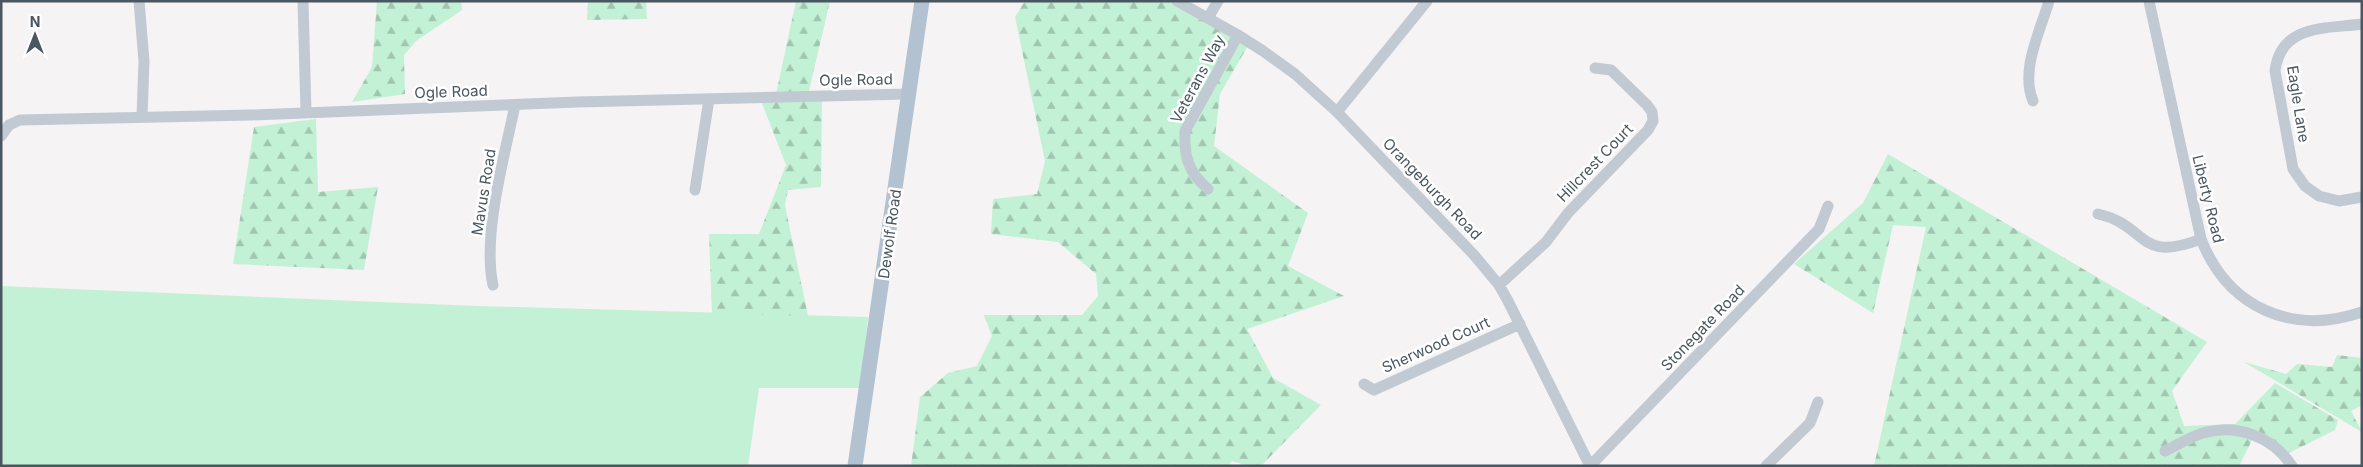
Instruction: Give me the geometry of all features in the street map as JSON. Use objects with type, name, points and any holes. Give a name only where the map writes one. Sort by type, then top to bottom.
[{"type":"main road","name":"Dewolf Road","points":[[855,466],[922,1]]},
{"type":"street","points":[[139,1],[144,61],[142,117]]},
{"type":"street","points":[[303,1],[306,113]]},
{"type":"street","name":"Orangeburgh Road","points":[[1177,1],[1238,35],[1295,74],[1337,112],[1474,255],[1499,285],[1590,466]]},
{"type":"street","points":[[1208,18],[1218,1]]},
{"type":"street","points":[[1337,112],[1427,1]]},
{"type":"street","points":[[2033,101],[2028,88],[2028,74],[2049,1]]},
{"type":"street","name":"Liberty Road","points":[[2149,1],[2201,239],[2208,258],[2221,277],[2240,296],[2264,310],[2315,322],[2341,319],[2362,312]]},
{"type":"street","name":"Eagle Lane","points":[[2362,24],[2311,31],[2294,36],[2284,44],[2276,57],[2275,71],[2293,169],[2305,186],[2319,196],[2339,202],[2362,196]]},
{"type":"street","name":"Veterans Way","points":[[1208,189],[1194,178],[1184,150],[1185,131],[1238,35]]},
{"type":"street","name":"Hillcrest Court","points":[[1499,285],[1546,242],[1568,213],[1648,130],[1653,120],[1652,112],[1647,105],[1611,70],[1595,68]]},
{"type":"street","name":"Ogle Road","points":[[1,136],[8,125],[20,120],[909,94]]},
{"type":"street","points":[[695,190],[709,99]]},
{"type":"street","name":"Mavus Road","points":[[492,285],[489,268],[495,208],[515,105]]},
{"type":"street","name":"Stonegate Road","points":[[1590,466],[1819,229],[1828,206]]},
{"type":"street","points":[[2098,214],[2110,217],[2149,244],[2164,249],[2180,247],[2201,239]]},
{"type":"street","name":"Sherwood Court","points":[[1364,384],[1374,390],[1520,324]]},
{"type":"street","points":[[1766,466],[1810,423],[1818,402]]},
{"type":"street","points":[[2165,451],[2202,433],[2223,430],[2247,432],[2271,444],[2292,466]]},
{"type":"green space","points":[[377,1],[461,1],[462,10],[416,41],[404,55],[405,94],[352,102],[372,67]]},
{"type":"green space","points":[[588,1],[646,1],[647,19],[587,20]]},
{"type":"green space","points":[[796,1],[830,1],[809,91],[822,91],[821,187],[788,190],[785,205],[808,316],[712,313],[709,234],[759,234],[786,165],[758,93],[776,94]]},
{"type":"green space","points":[[1025,1],[1178,1],[1249,44],[1220,94],[1214,146],[1308,213],[1288,266],[1344,296],[1247,329],[1273,378],[1321,405],[1261,466],[1249,466],[1232,461],[1228,466],[911,466],[920,397],[948,373],[977,366],[992,336],[984,315],[1082,315],[1098,296],[1096,274],[1058,242],[991,234],[993,199],[1037,194],[1045,161],[1015,17]]},
{"type":"green space","points":[[316,119],[318,192],[378,187],[364,270],[233,264],[254,127]]},
{"type":"green space","points":[[1888,154],[2207,342],[2172,391],[2184,426],[2235,424],[2275,383],[2338,420],[2335,430],[2289,453],[2257,430],[2239,466],[1874,466],[1926,227],[1893,225],[1873,313],[1794,264],[1863,203]]},
{"type":"green space","points":[[1,286],[477,306],[868,317],[861,388],[759,388],[748,466],[1,466]]},
{"type":"green space","points":[[2337,355],[2362,358],[2362,405],[2351,411],[2360,428],[2362,427],[2362,432],[2244,362],[2286,374],[2297,364],[2332,367]]}]
